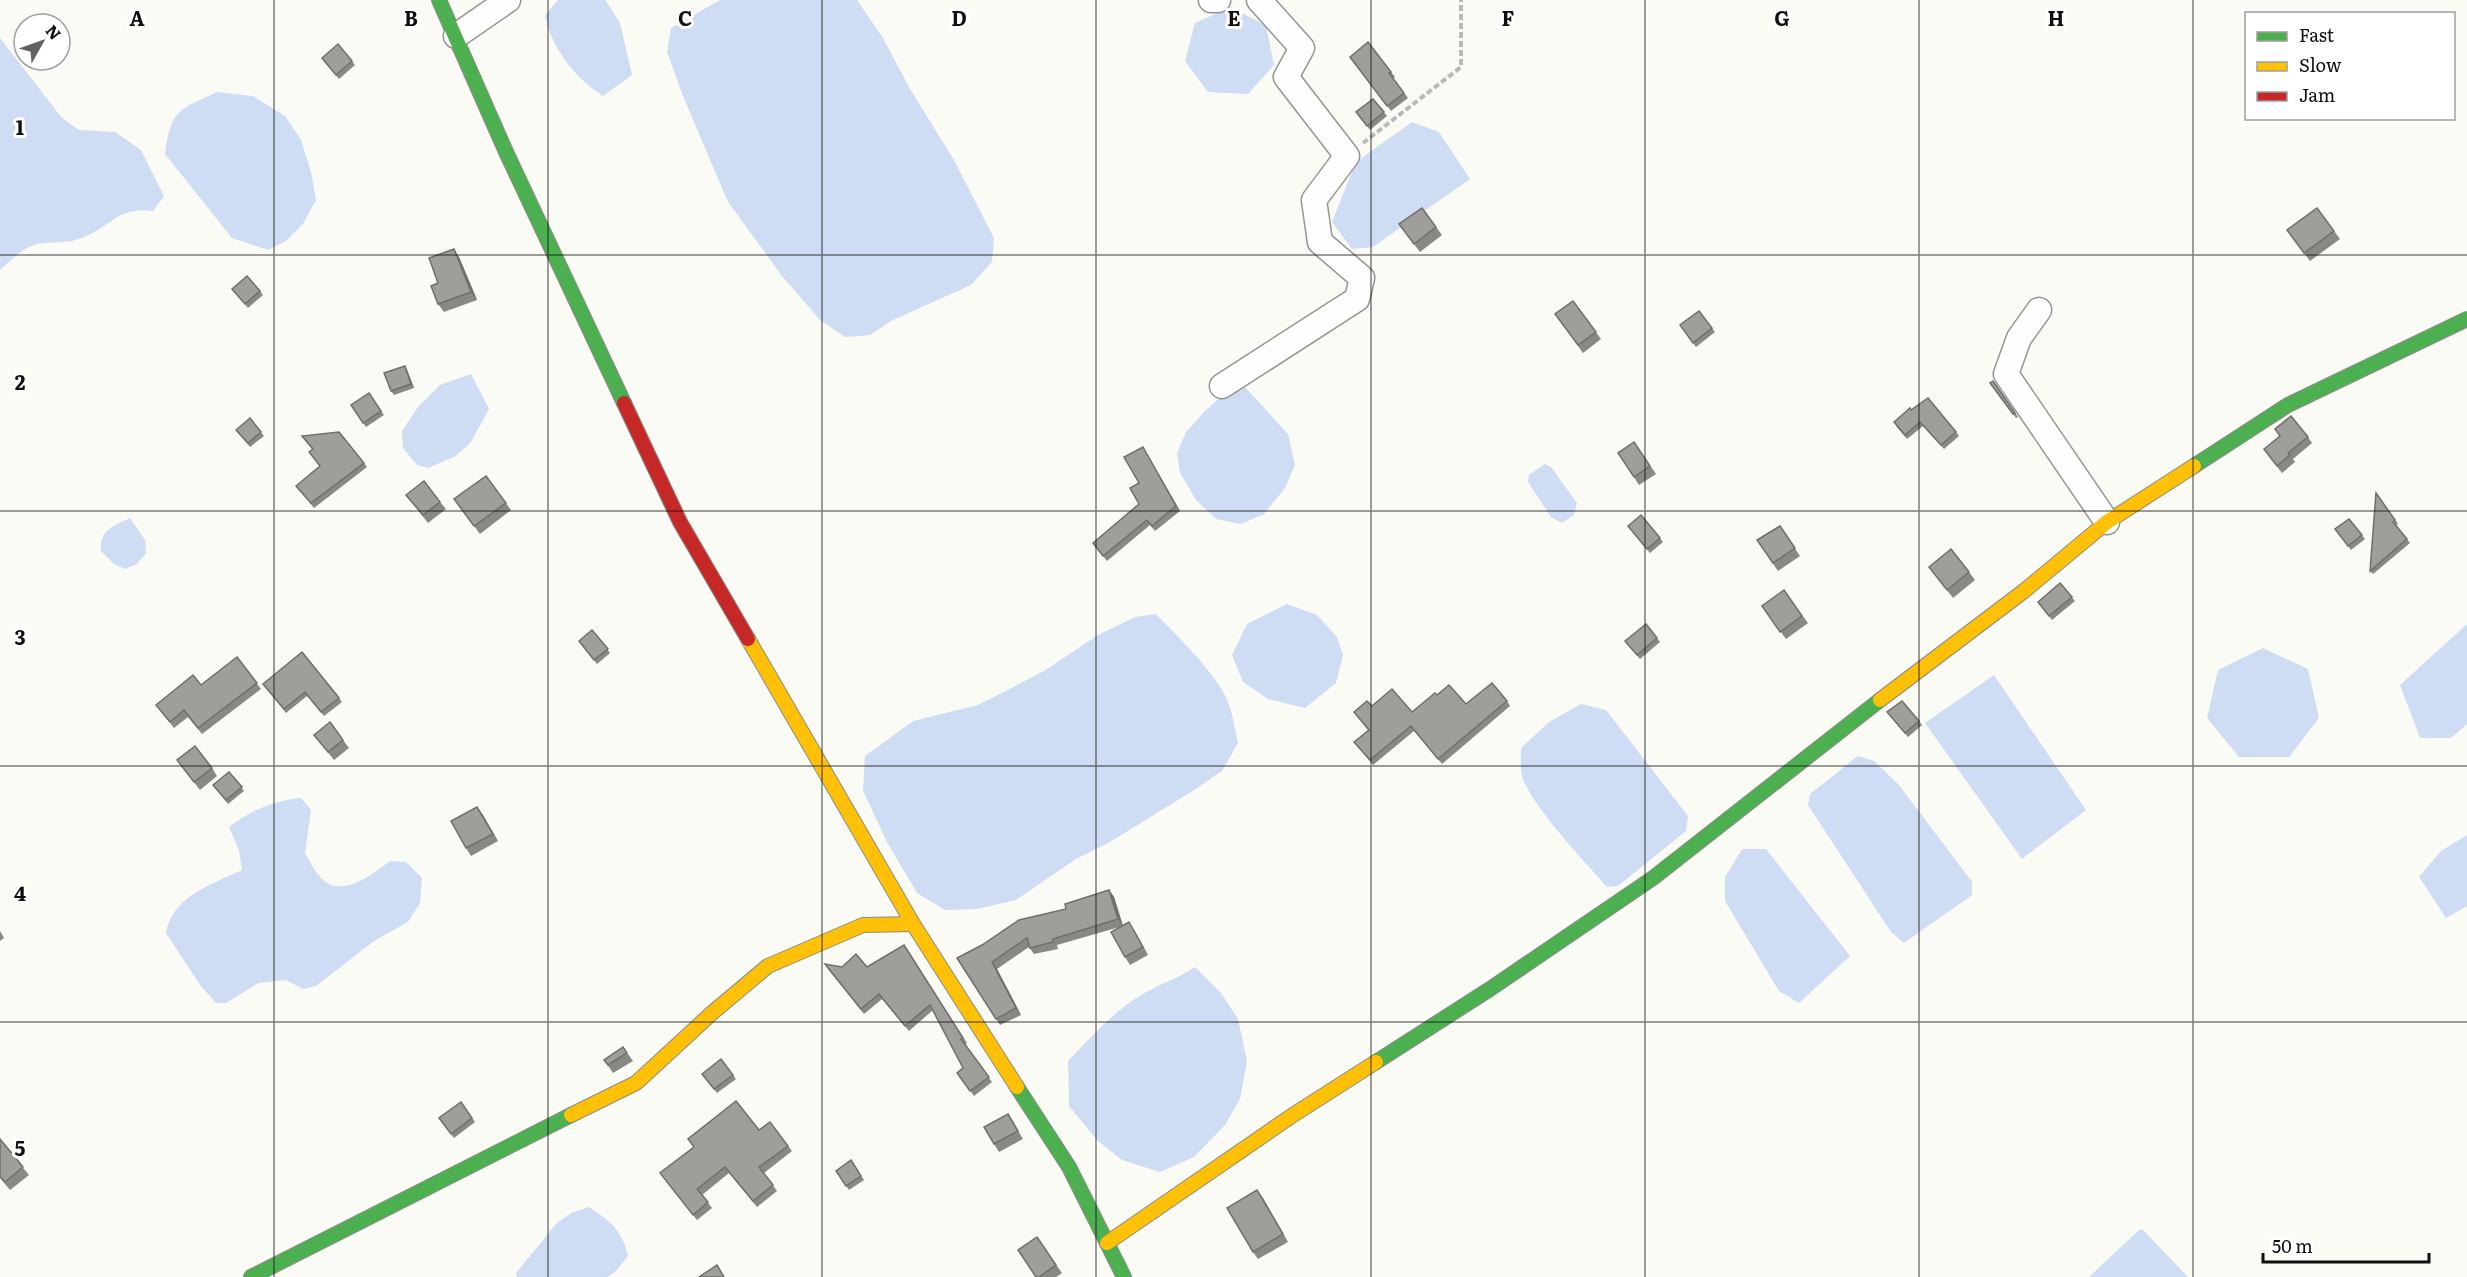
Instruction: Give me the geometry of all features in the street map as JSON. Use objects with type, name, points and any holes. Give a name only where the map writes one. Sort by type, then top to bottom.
[{"type":"street","points":[[439,0],[506,152],[680,522],[913,924],[1069,1167],[1124,1277]]},
{"type":"street","points":[[456,36],[508,0]]},
{"type":"street","points":[[1211,0],[1218,0]]},
{"type":"street","points":[[1222,386],[1357,299],[1362,278],[1320,242],[1314,200],[1347,156],[1286,77],[1302,48],[1259,0]]},
{"type":"street","points":[[2039,310],[2019,338],[2006,375],[2107,522]]},
{"type":"street","points":[[1107,1243],[1293,1115],[1490,989],[1653,878],[1796,764],[2024,591],[2107,522],[2288,405],[2467,319]]},
{"type":"street","points":[[251,1277],[516,1141],[636,1083],[712,1013],[768,966],[863,925],[913,924]]},
{"type":"path","points":[[1347,156],[1461,67],[1461,0]]},
{"type":"water","points":[[558,0],[605,0],[620,23],[632,75],[603,96],[574,71],[553,39],[545,15]]},
{"type":"water","points":[[720,0],[857,0],[883,38],[910,89],[954,160],[994,238],[992,262],[971,285],[893,320],[870,335],[845,337],[820,320],[782,276],[728,202],[667,52],[671,28]]},
{"type":"water","points":[[1231,7],[1266,26],[1274,65],[1248,94],[1208,92],[1185,61],[1195,23]]},
{"type":"water","points":[[0,38],[12,53],[12,72],[26,72],[62,118],[79,130],[115,132],[141,150],[164,196],[153,211],[140,210],[121,215],[88,236],[76,240],[34,245],[21,252],[0,270]]},
{"type":"water","points":[[217,92],[253,96],[285,116],[301,140],[311,172],[316,200],[303,224],[286,241],[268,250],[232,238],[165,154],[170,128],[179,113]]},
{"type":"water","points":[[1412,122],[1439,132],[1470,179],[1373,247],[1352,249],[1332,222],[1356,162]]},
{"type":"water","points":[[471,374],[489,409],[471,442],[456,456],[428,468],[417,465],[403,448],[402,431],[418,407],[440,385]]},
{"type":"water","points":[[1245,387],[1288,434],[1295,465],[1285,488],[1264,514],[1241,524],[1216,519],[1196,500],[1180,473],[1177,453],[1186,432],[1204,412],[1229,389]]},
{"type":"water","points":[[1545,464],[1551,467],[1577,503],[1574,515],[1562,523],[1551,517],[1528,482],[1529,475]]},
{"type":"water","points":[[130,518],[145,540],[146,553],[137,564],[125,569],[114,564],[101,551],[101,544],[108,530]]},
{"type":"water","points":[[1287,604],[1317,615],[1337,637],[1343,655],[1336,683],[1305,708],[1268,699],[1243,682],[1232,655],[1247,624]]},
{"type":"water","points":[[1156,614],[1206,668],[1228,702],[1238,743],[1222,771],[1110,842],[1076,859],[1016,900],[977,909],[945,910],[917,893],[888,844],[863,791],[865,756],[913,721],[978,705],[1044,671],[1098,635],[1135,617]]},
{"type":"water","points":[[2467,624],[2467,724],[2451,738],[2420,738],[2400,685]]},
{"type":"water","points":[[2263,648],[2308,669],[2319,718],[2289,757],[2239,757],[2207,718],[2218,670]]},
{"type":"water","points":[[1994,675],[2086,810],[2022,859],[1925,723]]},
{"type":"water","points":[[1581,704],[1606,710],[1688,816],[1686,831],[1618,886],[1607,887],[1573,849],[1535,802],[1522,776],[1521,748],[1549,722]]},
{"type":"water","points":[[1858,756],[1874,761],[1899,785],[1972,882],[1972,895],[1904,943],[1891,932],[1808,805],[1810,794]]},
{"type":"water","points":[[301,798],[311,810],[305,853],[325,882],[337,886],[354,884],[390,861],[406,862],[422,878],[420,903],[408,922],[374,941],[316,986],[303,989],[286,980],[258,983],[226,1003],[216,1003],[200,985],[166,933],[170,920],[185,900],[195,893],[242,870],[239,850],[229,827],[263,807]]},
{"type":"water","points":[[2467,835],[2467,906],[2446,918],[2419,877],[2441,851]]},
{"type":"water","points":[[1742,849],[1766,849],[1850,956],[1799,1003],[1779,991],[1725,901],[1725,877]]},
{"type":"water","points":[[1195,967],[1221,993],[1238,1019],[1247,1061],[1240,1099],[1225,1125],[1194,1157],[1160,1172],[1122,1160],[1098,1141],[1069,1106],[1068,1061],[1121,1009],[1148,991]]},
{"type":"water","points":[[589,1207],[609,1222],[622,1239],[628,1256],[616,1271],[607,1277],[517,1277],[516,1273],[557,1223],[571,1213]]},
{"type":"water","points":[[2142,1229],[2188,1277],[2089,1277],[2138,1231]]},
{"type":"building","points":[[1368,42],[1404,93],[1387,106],[1350,57]]},
{"type":"building","points":[[338,44],[352,61],[336,75],[322,58]]},
{"type":"building","points":[[1373,99],[1384,112],[1367,126],[1356,112]]},
{"type":"building","points":[[1422,208],[1436,227],[1414,244],[1399,224]]},
{"type":"building","points":[[2317,208],[2334,231],[2304,253],[2287,230]]},
{"type":"building","points":[[454,249],[471,292],[438,304],[431,286],[438,283],[429,258]]},
{"type":"building","points":[[247,276],[260,291],[245,304],[232,289]]},
{"type":"building","points":[[1573,301],[1596,332],[1578,345],[1555,314]]},
{"type":"building","points":[[1699,311],[1712,328],[1693,343],[1680,325]]},
{"type":"building","points":[[405,366],[411,384],[391,391],[384,373]]},
{"type":"building","points":[[1993,381],[2015,413],[2013,414],[1990,383]]},
{"type":"building","points":[[369,393],[381,411],[363,423],[351,405]]},
{"type":"building","points":[[1928,398],[1956,432],[1941,445],[1920,422],[1905,435],[1894,422],[1910,408],[1911,410]]},
{"type":"building","points":[[2291,416],[2308,437],[2288,453],[2290,455],[2277,466],[2264,449],[2280,436],[2275,429]]},
{"type":"building","points":[[250,418],[261,432],[248,443],[236,430]]},
{"type":"building","points":[[339,432],[364,463],[311,503],[296,486],[320,466],[309,452],[313,449],[302,436]]},
{"type":"building","points":[[1634,442],[1650,466],[1634,477],[1618,453]]},
{"type":"building","points":[[1143,447],[1176,506],[1152,526],[1147,520],[1103,556],[1093,543],[1139,504],[1130,488],[1139,483],[1124,457]]},
{"type":"building","points":[[486,476],[506,503],[474,526],[454,499]]},
{"type":"building","points":[[424,481],[440,502],[423,515],[406,495]]},
{"type":"building","points":[[2376,493],[2395,520],[2393,522],[2407,539],[2370,571]]},
{"type":"building","points":[[1641,515],[1660,538],[1647,549],[1628,526]]},
{"type":"building","points":[[2349,519],[2362,535],[2348,546],[2335,529]]},
{"type":"building","points":[[1780,526],[1795,548],[1773,563],[1757,540]]},
{"type":"building","points":[[1951,549],[1969,572],[1947,590],[1929,567]]},
{"type":"building","points":[[2060,583],[2072,597],[2049,616],[2038,602]]},
{"type":"building","points":[[1784,590],[1802,616],[1780,632],[1762,606]]},
{"type":"building","points":[[1646,624],[1657,638],[1637,655],[1625,641]]},
{"type":"building","points":[[592,630],[608,649],[594,660],[579,641]]},
{"type":"building","points":[[302,652],[339,698],[321,712],[305,692],[284,709],[263,684]]},
{"type":"building","points":[[237,657],[257,683],[198,728],[184,710],[170,722],[156,705],[193,675],[201,685]]},
{"type":"building","points":[[1492,683],[1507,701],[1438,759],[1411,726],[1370,760],[1354,742],[1369,730],[1354,712],[1367,701],[1372,706],[1392,689],[1412,712],[1449,685],[1466,704]]},
{"type":"building","points":[[1902,701],[1919,721],[1905,733],[1887,712]]},
{"type":"building","points":[[330,722],[343,740],[328,752],[314,735]]},
{"type":"building","points":[[195,746],[212,768],[194,782],[177,760]]},
{"type":"building","points":[[229,772],[242,787],[226,800],[213,785]]},
{"type":"building","points":[[477,807],[493,834],[466,848],[451,821]]},
{"type":"building","points":[[1109,890],[1118,919],[1030,948],[1027,938],[992,962],[1016,1008],[996,1019],[957,958],[982,945],[1019,920],[1066,909],[1065,904]]},
{"type":"building","points":[[1129,922],[1143,947],[1125,957],[1111,932]]},
{"type":"building","points":[[904,945],[963,1038],[961,1039],[989,1077],[970,1091],[957,1073],[963,1068],[930,1005],[905,1026],[879,994],[861,1009],[825,964],[842,967],[856,954],[867,967]]},
{"type":"building","points":[[623,1047],[627,1053],[608,1065],[604,1060]]},
{"type":"building","points":[[721,1059],[733,1075],[714,1089],[702,1074]]},
{"type":"building","points":[[736,1101],[759,1130],[770,1122],[788,1146],[759,1167],[773,1185],[753,1201],[725,1167],[697,1189],[708,1202],[693,1215],[660,1173],[694,1147],[688,1139]]},
{"type":"building","points":[[461,1102],[472,1118],[451,1134],[439,1118]]},
{"type":"building","points":[[1008,1114],[1018,1131],[994,1144],[984,1127]]},
{"type":"building","points":[[0,1139],[23,1167],[5,1182],[0,1176]]},
{"type":"building","points":[[851,1160],[861,1176],[846,1186],[836,1171]]},
{"type":"building","points":[[1257,1190],[1283,1234],[1253,1252],[1227,1208]]},
{"type":"building","points":[[1037,1237],[1056,1265],[1039,1277],[1036,1277],[1018,1250]]},
{"type":"building","points":[[717,1265],[724,1277],[699,1277]]},
{"type":"traffic: fast","points":[[439,0],[506,152],[624,403]]},
{"type":"traffic: fast","points":[[2194,466],[2288,405],[2467,319]]},
{"type":"traffic: fast","points":[[1376,1062],[1490,989],[1653,878],[1880,700]]},
{"type":"traffic: fast","points":[[1017,1087],[1069,1167],[1124,1277]]},
{"type":"traffic: fast","points":[[251,1277],[571,1115]]},
{"type":"traffic: slow","points":[[1880,700],[2024,591],[2107,522],[2194,466]]},
{"type":"traffic: slow","points":[[748,639],[913,924],[1017,1087]]},
{"type":"traffic: slow","points":[[571,1115],[636,1083],[712,1013],[768,966],[863,925],[913,924]]},
{"type":"traffic: slow","points":[[1107,1243],[1293,1115],[1376,1062]]},
{"type":"traffic: jam","points":[[624,403],[680,522],[748,639]]}]
